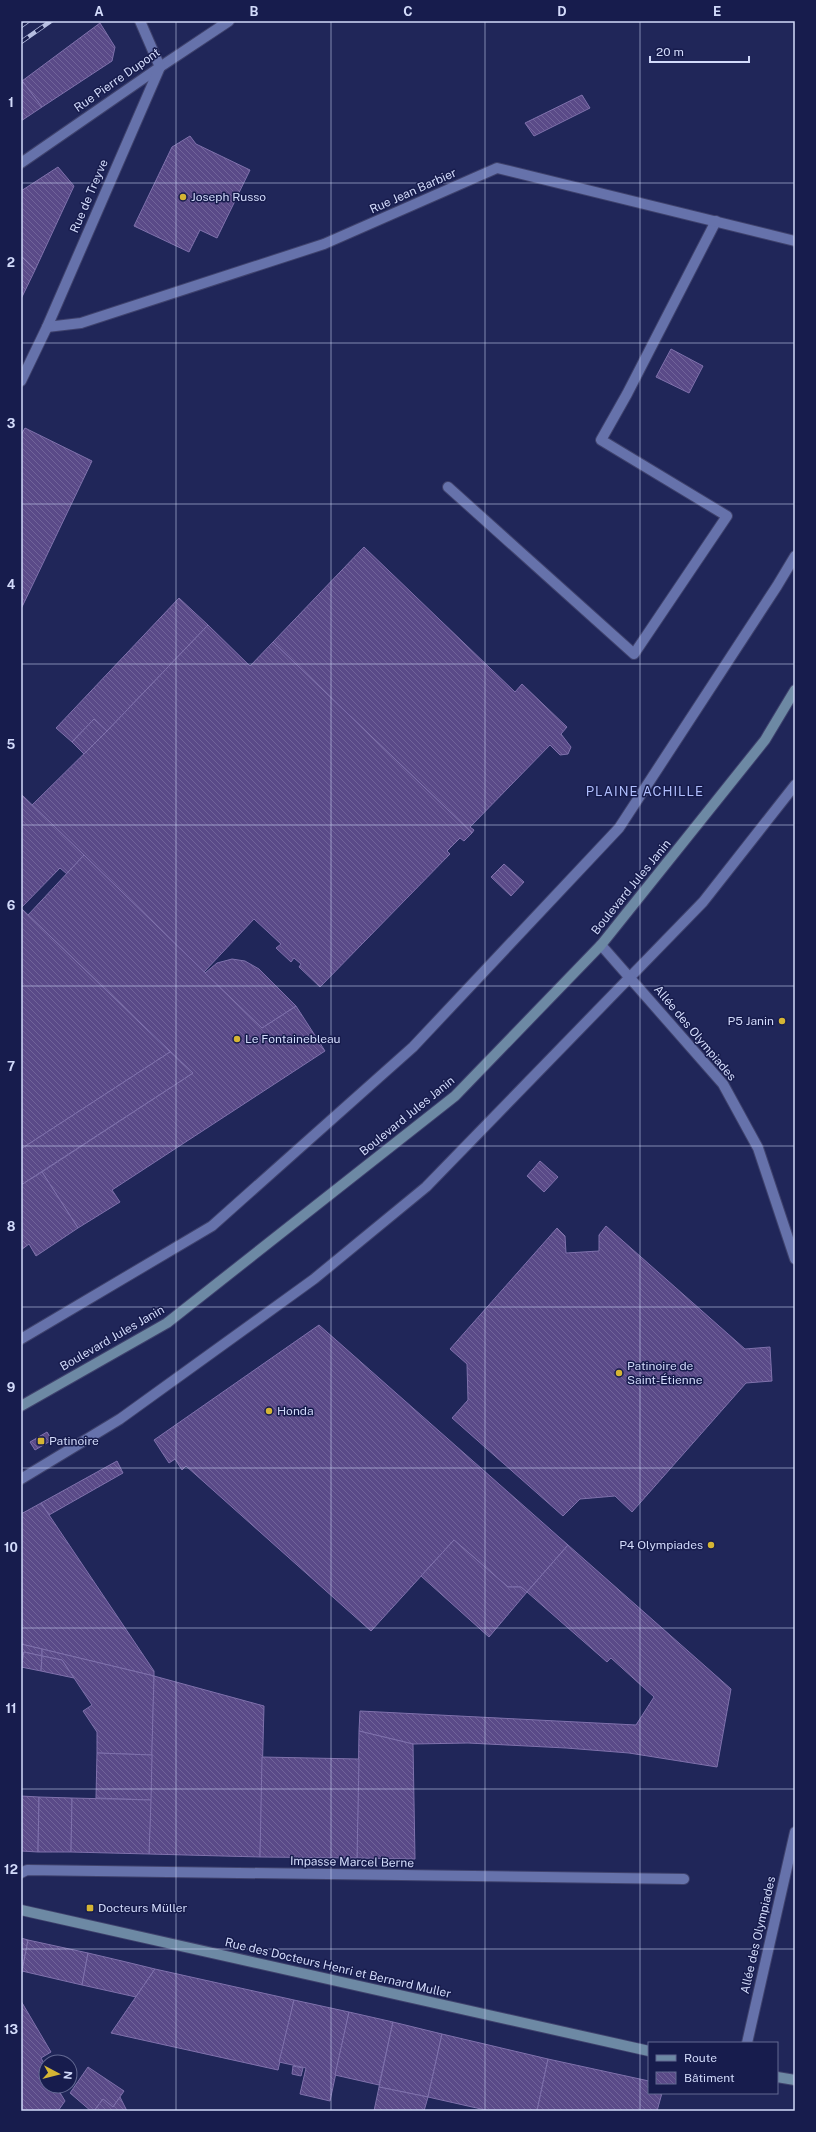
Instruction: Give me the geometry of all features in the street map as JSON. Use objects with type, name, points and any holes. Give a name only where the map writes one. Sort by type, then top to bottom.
[{"type":"main road","name":"Boulevard Jules Janin","points":[[21,1406],[167,1323],[448,1101],[601,945],[765,740],[795,690]]},
{"type":"main road","name":"Rue des Docteurs Henri et Bernard Muller","points":[[21,1910],[648,2051]]},
{"type":"main road","points":[[778,2076],[795,2080]]},
{"type":"street","points":[[140,21],[160,66]]},
{"type":"street","name":"Rue Pierre Dupont","points":[[21,163],[160,66],[229,21]]},
{"type":"street","name":"Rue de Treyve","points":[[21,381],[47,327],[160,66]]},
{"type":"street","name":"Rue Jean Barbier","points":[[47,327],[81,323],[324,244],[498,168],[795,241]]},
{"type":"street","points":[[448,487],[634,654],[727,516],[601,440],[627,394],[716,221]]},
{"type":"street","points":[[21,1339],[212,1226],[413,1047],[619,828],[795,556]]},
{"type":"street","points":[[21,1479],[120,1419],[314,1280],[426,1187],[703,902],[795,784]]},
{"type":"street","name":"Allée des Olympiades","points":[[601,945],[630,976],[723,1084],[758,1148],[795,1259]]},
{"type":"street","name":"Allée des Olympiades","points":[[746,2042],[795,1832]]},
{"type":"street","name":"Impasse Marcel Berne","points":[[21,1873],[28,1870],[684,1879]]},
{"type":"building","points":[[100,23],[115,47],[112,61],[42,107],[22,81]]},
{"type":"building","points":[[23,82],[42,107],[21,121],[21,84]]},
{"type":"building","points":[[582,95],[590,108],[534,136],[525,123]]},
{"type":"building","points":[[190,136],[196,144],[250,170],[217,238],[200,230],[189,252],[134,226],[172,147]]},
{"type":"building","points":[[58,167],[74,186],[35,270],[21,256],[21,191]]},
{"type":"building","points":[[21,256],[35,270],[21,299]]},
{"type":"building","points":[[671,349],[703,366],[689,393],[656,377]]},
{"type":"building","points":[[25,428],[92,461],[21,609],[21,435]]},
{"type":"building","points":[[364,547],[515,692],[522,684],[567,727],[561,734],[571,747],[568,754],[560,755],[550,745],[470,827],[474,830],[472,833],[273,642]]},
{"type":"building","points":[[179,598],[208,625],[107,731],[94,719],[72,742],[56,728]]},
{"type":"building","points":[[208,625],[250,666],[273,642],[472,833],[464,841],[460,838],[447,851],[450,854],[320,987],[299,967],[301,964],[294,958],[291,962],[276,948],[281,944],[254,919],[204,972],[32,805],[107,731]]},
{"type":"building","points":[[94,719],[107,731],[84,754],[72,742]]},
{"type":"building","points":[[21,794],[84,855],[67,874],[60,868],[21,908]]},
{"type":"building","name":"Le Fontainebleau","points":[[84,855],[262,1028],[296,1006],[325,1051],[112,1190],[120,1202],[78,1228],[42,1172],[193,1073],[28,915]]},
{"type":"building","points":[[504,864],[524,882],[511,896],[491,877]]},
{"type":"building","points":[[21,908],[170,1052],[21,1149]]},
{"type":"building","points":[[232,959],[245,961],[259,969],[296,1006],[262,1028],[205,973],[217,963]]},
{"type":"building","points":[[170,1052],[193,1073],[21,1185],[21,1149]]},
{"type":"building","points":[[540,1161],[558,1177],[544,1192],[527,1176]]},
{"type":"building","points":[[42,1172],[78,1228],[36,1256],[29,1244],[21,1250],[21,1185]]},
{"type":"building","name":"Patinoire de Saint-Étienne","points":[[606,1226],[745,1349],[770,1347],[772,1381],[746,1383],[632,1512],[615,1496],[580,1499],[563,1516],[452,1418],[468,1400],[467,1364],[450,1349],[557,1228],[565,1236],[566,1253],[599,1251],[599,1235]]},
{"type":"building","points":[[319,1325],[568,1545],[527,1592],[521,1587],[508,1587],[454,1540],[371,1631],[186,1466],[182,1470],[175,1459],[169,1463],[154,1440]]},
{"type":"building","points":[[47,1432],[52,1440],[35,1450],[30,1442]]},
{"type":"building","points":[[117,1461],[123,1473],[49,1515],[41,1503]]},
{"type":"building","points":[[41,1503],[154,1671],[154,1676],[21,1644],[21,1514]]},
{"type":"building","points":[[454,1540],[508,1587],[521,1587],[527,1592],[489,1637],[421,1576]]},
{"type":"building","points":[[568,1545],[731,1689],[717,1767],[629,1753],[566,1748],[468,1743],[413,1744],[359,1731],[360,1711],[636,1725],[654,1697],[611,1658],[607,1662],[527,1592]]},
{"type":"building","points":[[21,1644],[42,1649],[42,1656],[24,1652],[21,1666]]},
{"type":"building","points":[[42,1649],[154,1676],[152,1755],[97,1753],[97,1732],[83,1711],[92,1705],[62,1660],[42,1656]]},
{"type":"building","points":[[24,1652],[42,1656],[41,1671],[21,1667]]},
{"type":"building","points":[[42,1656],[62,1660],[74,1678],[41,1671]]},
{"type":"building","points":[[154,1676],[264,1706],[260,1857],[149,1854]]},
{"type":"building","points":[[359,1731],[413,1744],[415,1859],[357,1858]]},
{"type":"building","points":[[97,1753],[152,1755],[151,1800],[96,1798]]},
{"type":"building","points":[[262,1757],[359,1759],[357,1858],[260,1857]]},
{"type":"building","points":[[21,1796],[39,1797],[38,1852],[21,1851]]},
{"type":"building","points":[[39,1797],[72,1798],[71,1852],[38,1852]]},
{"type":"building","points":[[72,1798],[151,1800],[149,1854],[71,1852]]},
{"type":"building","points":[[21,1938],[28,1940],[21,1977]]},
{"type":"building","points":[[28,1940],[88,1953],[82,1985],[22,1971]]},
{"type":"building","points":[[88,1953],[155,1969],[136,1997],[82,1985]]},
{"type":"building","points":[[155,1969],[294,2000],[278,2070],[111,2033]]},
{"type":"building","points":[[294,2000],[349,2012],[330,2101],[300,2094],[306,2068],[279,2062]]},
{"type":"building","points":[[21,2001],[51,2052],[48,2054],[38,2054],[38,2094],[61,2094],[65,2101],[58,2111],[21,2111]]},
{"type":"building","points":[[349,2012],[393,2022],[379,2085],[335,2075]]},
{"type":"building","points":[[393,2022],[442,2034],[428,2097],[379,2087]]},
{"type":"building","points":[[442,2034],[548,2059],[537,2111],[490,2111],[428,2097]]},
{"type":"building","points":[[548,2059],[648,2081],[648,2094],[662,2094],[657,2111],[537,2111]]},
{"type":"building","points":[[293,2066],[303,2068],[301,2076],[292,2074]]},
{"type":"building","points":[[88,2067],[124,2091],[113,2107],[103,2099],[94,2111],[91,2111],[71,2094],[78,2094],[78,2081]]},
{"type":"building","points":[[379,2087],[428,2097],[424,2111],[374,2111]]},
{"type":"building","points":[[120,2097],[127,2111],[94,2111],[103,2099],[113,2107]]},
{"type":"railway","points":[[21,26],[28,21]]},
{"type":"railway","points":[[21,42],[51,21]]},
{"type":"place","name":"Joseph Russo","points":[[183,197]]},
{"type":"place","name":"P5 Janin","points":[[782,1021]]},
{"type":"place","name":"Le Fontainebleau","points":[[237,1039]]},
{"type":"place","name":"Patinoire de Saint-Étienne","points":[[619,1373]]},
{"type":"place","name":"Honda","points":[[269,1411]]},
{"type":"place","name":"Patinoire","points":[[41,1441]]},
{"type":"place","name":"P4 Olympiades","points":[[711,1545]]},
{"type":"place","name":"Docteurs Müller","points":[[90,1908]]},
{"type":"district","name":"PLAINE ACHILLE","points":[[645,791]]}]
